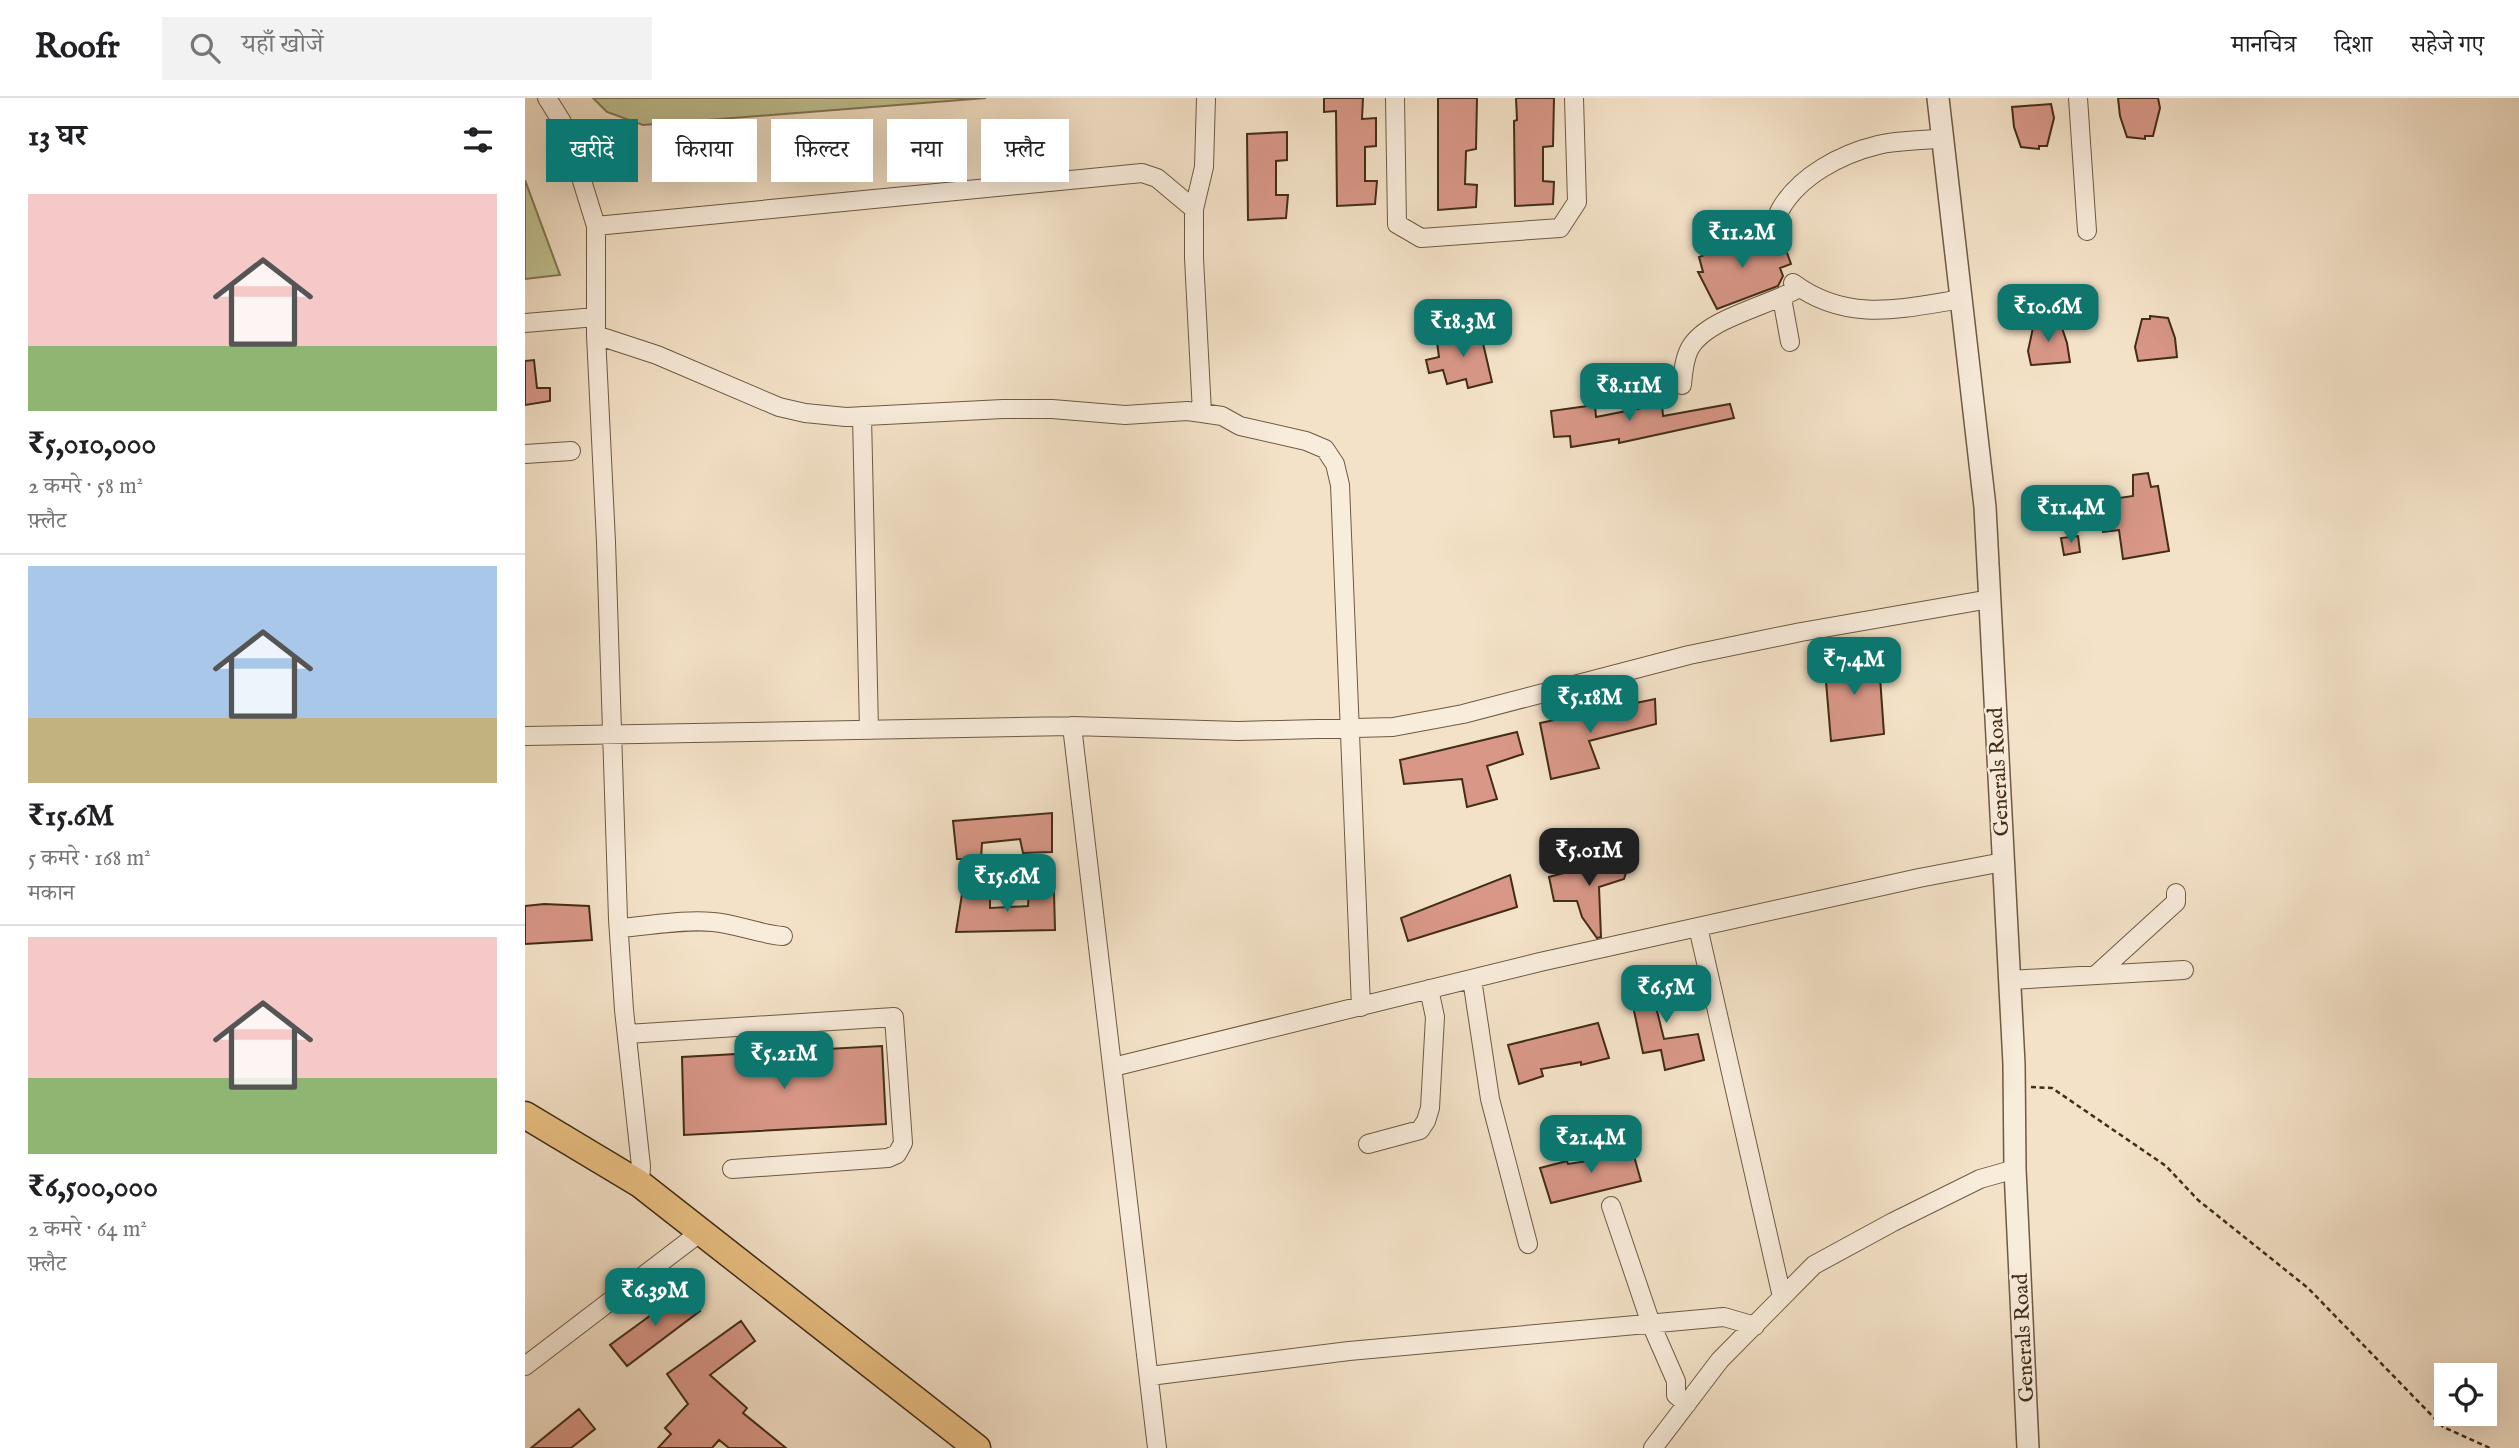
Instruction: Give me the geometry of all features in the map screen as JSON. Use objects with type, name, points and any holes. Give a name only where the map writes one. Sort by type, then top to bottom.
[{"type":"main road","points":[[527,1119],[640,1184],[977,1448]]},
{"type":"street","points":[[547,98],[562,122],[570,142],[596,226],[596,335],[619,928],[641,1167],[640,1184]]},
{"type":"street","points":[[1202,413],[1194,209],[1204,167],[1206,98]]},
{"type":"street","points":[[1395,98],[1397,223],[1421,238],[1560,228],[1577,202],[1574,98]]},
{"type":"street","name":"Generals Road","points":[[1938,98],[1985,508],[2010,980],[2015,1169],[2028,1448]]},
{"type":"street","points":[[2078,98],[2087,231]]},
{"type":"street","points":[[1776,242],[1775,226],[1780,211],[1799,186],[1823,168],[1846,155],[1879,145],[1943,138]]},
{"type":"street","points":[[596,226],[1142,173],[1157,178],[1194,209]]},
{"type":"street","points":[[1790,342],[1791,290]]},
{"type":"street","points":[[1682,385],[1689,351],[1698,337],[1713,325],[1791,290],[1834,306],[1864,310],[1894,310],[1961,299]]},
{"type":"street","points":[[525,323],[596,317]]},
{"type":"street","points":[[596,335],[657,355],[779,407],[805,413],[862,416],[1052,409],[1125,415],[1187,411],[1222,416],[1240,426],[1307,441],[1325,449],[1335,464],[1340,485],[1361,1007]]},
{"type":"street","points":[[862,416],[869,730]]},
{"type":"street","points":[[525,454],[571,451]]},
{"type":"street","points":[[525,736],[1072,726],[1238,731],[1393,727],[1463,714],[1702,653],[1801,632],[1990,599]]},
{"type":"street","points":[[1072,726],[1157,1448]]},
{"type":"street","points":[[1113,1067],[1472,979],[1919,878],[2003,862]]},
{"type":"street","points":[[2096,975],[2176,902],[2176,893]]},
{"type":"street","points":[[619,928],[709,921],[783,936]]},
{"type":"street","points":[[1698,927],[1782,1297]]},
{"type":"street","points":[[2010,980],[2183,970]]},
{"type":"street","points":[[1472,979],[1490,1099],[1528,1244]]},
{"type":"street","points":[[1368,1144],[1420,1130],[1426,1121],[1430,1108],[1434,1017],[1429,989]]},
{"type":"street","points":[[627,1034],[894,1017],[903,1143],[897,1154],[888,1158],[732,1169]]},
{"type":"street","points":[[1653,1448],[1720,1360],[1814,1265],[1980,1179],[2015,1169]]},
{"type":"street","points":[[1611,1206],[1651,1324],[1676,1381],[1676,1395],[1687,1404]]},
{"type":"street","points":[[525,1366],[702,1231]]},
{"type":"street","points":[[1150,1377],[1349,1351],[1724,1317],[1755,1326]]},
{"type":"path","points":[[2014,1086],[2052,1088],[2166,1166],[2198,1200],[2308,1288],[2443,1427],[2490,1448]]},
{"type":"green space","points":[[593,98],[986,98],[719,119],[652,119],[652,124],[643,125],[638,123],[638,119],[626,119],[607,112]]},
{"type":"green space","points":[[525,180],[560,275],[525,279]]},
{"type":"building","points":[[1324,98],[1363,98],[1362,119],[1376,118],[1376,146],[1365,147],[1365,181],[1377,181],[1375,204],[1337,206],[1336,111],[1324,112]]},
{"type":"building","points":[[1438,98],[1477,98],[1476,149],[1466,151],[1465,184],[1477,185],[1476,207],[1438,210]]},
{"type":"building","points":[[1516,98],[1554,98],[1553,146],[1543,147],[1543,181],[1554,182],[1553,204],[1515,206]]},
{"type":"building","points":[[2118,98],[2158,98],[2160,108],[2153,136],[2145,136],[2145,139],[2127,137]]},
{"type":"building","points":[[2051,104],[2054,118],[2047,146],[2039,146],[2039,149],[2021,147],[2014,127],[2012,107]]},
{"type":"building","points":[[1287,132],[1287,160],[1276,161],[1276,195],[1288,195],[1286,218],[1248,220],[1247,134]]},
{"type":"building","points":[[1761,229],[1766,248],[1774,254],[1786,250],[1791,264],[1780,268],[1783,276],[1778,286],[1717,309],[1698,272],[1703,272],[1699,257],[1725,247],[1733,239]]},
{"type":"building","points":[[2150,316],[2168,318],[2175,338],[2177,357],[2138,361],[2135,347],[2142,319],[2150,319]]},
{"type":"building","points":[[2042,320],[2060,322],[2070,362],[2031,365],[2028,351],[2034,323],[2042,323]]},
{"type":"building","points":[[1479,326],[1492,382],[1468,388],[1466,379],[1447,384],[1443,370],[1429,373],[1426,360],[1439,357],[1437,342],[1458,336],[1456,329]]},
{"type":"building","points":[[534,360],[537,388],[550,388],[550,401],[525,405],[525,361]]},
{"type":"building","points":[[1662,404],[1663,416],[1730,404],[1734,418],[1619,443],[1619,439],[1571,447],[1570,436],[1554,437],[1551,411],[1595,405],[1596,417]]},
{"type":"building","points":[[2148,473],[2151,487],[2158,486],[2169,551],[2123,559],[2119,530],[2103,532],[2101,519],[2115,516],[2112,499],[2133,496],[2133,475]]},
{"type":"building","points":[[2078,536],[2080,552],[2064,555],[2061,538]]},
{"type":"building","points":[[1868,653],[1879,663],[1884,734],[1831,741],[1824,658]]},
{"type":"building","points":[[1655,699],[1656,724],[1589,741],[1599,768],[1551,779],[1540,723]]},
{"type":"building","points":[[1517,732],[1523,754],[1487,766],[1497,799],[1467,807],[1462,779],[1404,784],[1400,760]]},
{"type":"building","points":[[1052,813],[1052,852],[1023,853],[1020,839],[982,843],[981,859],[957,859],[953,821]]},
{"type":"building","points":[[1632,854],[1624,879],[1599,887],[1601,937],[1597,938],[1582,917],[1577,901],[1554,901],[1549,877]]},
{"type":"building","points":[[1510,875],[1517,907],[1408,941],[1401,918]]},
{"type":"building","points":[[1029,890],[1054,892],[1055,930],[956,932],[962,894],[990,897],[990,908],[1028,906]]},
{"type":"building","points":[[525,906],[589,906],[592,940],[525,944]]},
{"type":"building","points":[[1684,978],[1690,999],[1656,1007],[1664,1039],[1698,1034],[1704,1060],[1665,1070],[1661,1050],[1643,1053],[1633,1006],[1647,993],[1646,985]]},
{"type":"building","points":[[1598,1023],[1609,1058],[1581,1065],[1581,1062],[1541,1069],[1543,1076],[1519,1084],[1508,1045]]},
{"type":"building","points":[[882,1046],[886,1124],[684,1135],[682,1057]]},
{"type":"building","points":[[1630,1142],[1641,1181],[1551,1203],[1540,1168],[1567,1161],[1568,1164],[1608,1158],[1606,1150]]},
{"type":"building","points":[[684,1291],[700,1311],[627,1366],[610,1345]]},
{"type":"building","points":[[741,1321],[755,1341],[710,1375],[747,1408],[743,1413],[786,1448],[729,1448],[719,1440],[712,1448],[658,1448],[671,1434],[665,1428],[688,1404],[667,1374]]},
{"type":"building","points":[[579,1409],[595,1429],[571,1448],[531,1448]]}]
